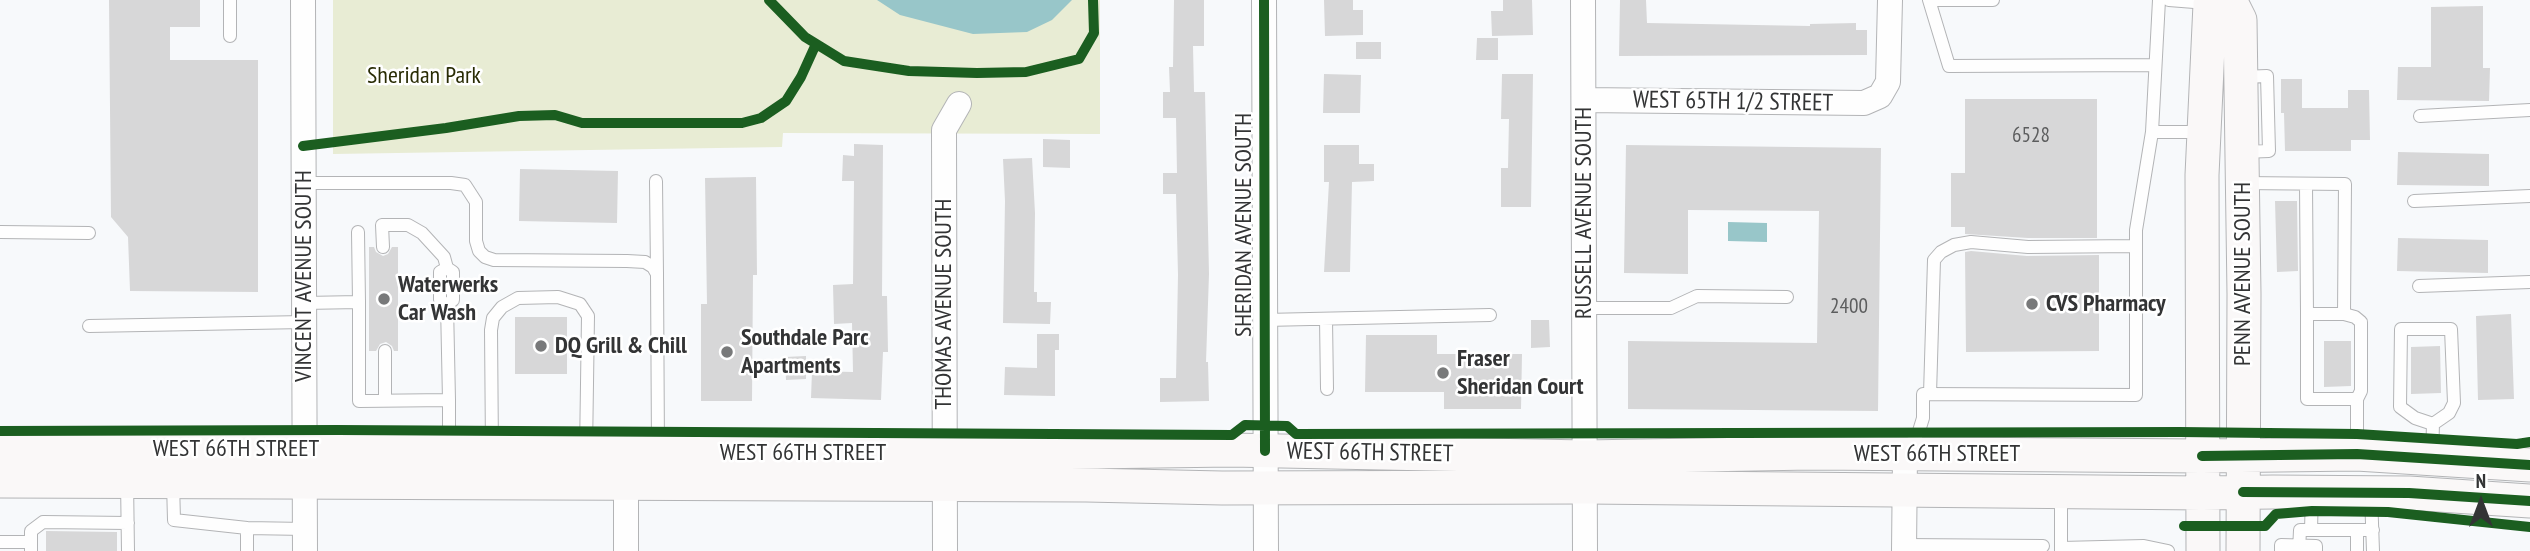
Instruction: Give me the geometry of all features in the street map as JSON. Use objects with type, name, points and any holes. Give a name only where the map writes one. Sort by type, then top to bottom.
[{"type":"main road","name":"PENN AVENUE SOUTH","points":[[2217,1],[2240,20],[2243,551]]},
{"type":"main road","name":"PENN AVENUE SOUTH","points":[[2203,551],[2204,132],[2217,1]]},
{"type":"main road","name":"WEST 66TH STREET","points":[[0,448],[449,451],[492,466]]},
{"type":"main road","name":"WEST 66TH STREET","points":[[945,469],[1265,451],[1904,491],[2202,494],[2312,492],[2530,501]]},
{"type":"main road","name":"WEST 66TH STREET","points":[[0,481],[304,481],[492,466],[945,469],[1266,488],[1905,454],[2357,454],[2530,465]]},
{"type":"street","name":"VINCENT AVENUE SOUTH","points":[[303,0],[305,540]]},
{"type":"street","name":"SHERIDAN AVENUE SOUTH","points":[[1264,0],[1266,551]]},
{"type":"street","name":"RUSSELL AVENUE SOUTH","points":[[1583,0],[1585,551]]},
{"type":"street","name":"WEST 65TH 1/2 STREET","points":[[1584,100],[1864,103],[1880,96],[1888,82],[1890,0]]},
{"type":"street","name":"THOMAS AVENUE SOUTH","points":[[945,551],[944,131],[959,104]]},
{"type":"street","points":[[1904,548],[1905,454]]},
{"type":"street","points":[[626,468],[626,551]]},
{"type":"lane","points":[[230,0],[230,36]]},
{"type":"lane","points":[[1993,0],[1929,0],[1949,66],[2154,65]]},
{"type":"lane","points":[[1905,454],[1921,425],[1923,394],[2136,395],[2136,230],[2152,132],[2159,0]]},
{"type":"lane","points":[[2169,0],[2217,1]]},
{"type":"lane","points":[[2420,116],[2530,110]]},
{"type":"lane","points":[[2152,132],[2204,132]]},
{"type":"lane","points":[[2242,168],[2306,184],[2345,184],[2344,314]]},
{"type":"lane","points":[[656,181],[659,468]]},
{"type":"lane","points":[[303,183],[451,183],[465,186],[476,202],[476,241],[479,251],[485,257],[494,260],[645,262],[653,267],[657,274]]},
{"type":"lane","points":[[2306,184],[2307,399],[2357,399]]},
{"type":"lane","points":[[2414,201],[2530,195]]},
{"type":"lane","points":[[383,247],[382,225],[408,225],[422,233],[444,257],[447,268],[440,272],[440,300],[447,304],[449,451]]},
{"type":"lane","points":[[0,232],[89,233]]},
{"type":"lane","points":[[358,232],[359,401],[449,400]]},
{"type":"lane","points":[[1930,394],[1934,260],[1941,252],[1954,245],[1971,242],[2028,247],[2136,246]]},
{"type":"lane","points":[[2419,286],[2530,282]]},
{"type":"lane","points":[[1584,309],[1671,308],[1697,296],[1787,297]]},
{"type":"lane","points":[[492,466],[493,318],[502,307],[518,298],[558,298],[580,304],[587,316],[587,467]]},
{"type":"lane","points":[[89,326],[304,313],[359,302]]},
{"type":"lane","points":[[2307,314],[2344,314],[2361,322],[2357,454]]},
{"type":"lane","points":[[1265,320],[1490,315]]},
{"type":"lane","points":[[1326,319],[1327,389]]},
{"type":"lane","points":[[2400,329],[2451,329],[2454,403],[2449,413],[2433,424],[2415,418],[2400,407],[2400,329]]},
{"type":"lane","points":[[385,351],[385,400]]},
{"type":"lane","points":[[2432,458],[2433,424]]},
{"type":"lane","points":[[127,481],[128,551]]},
{"type":"lane","points":[[173,481],[174,520],[247,528],[305,540]]},
{"type":"lane","points":[[2061,491],[2061,550],[2144,546],[2168,551]]},
{"type":"lane","points":[[2311,530],[2312,492]]},
{"type":"lane","points":[[2371,493],[2374,551]]},
{"type":"lane","points":[[0,542],[31,546],[34,527],[43,522],[128,523]]},
{"type":"lane","points":[[247,528],[247,551]]},
{"type":"lane","points":[[2299,548],[2300,530],[2373,530]]},
{"type":"lane","points":[[2357,530],[2357,550]]},
{"type":"lane","points":[[2281,551],[2281,545],[2299,548],[2316,546],[2316,551]]},
{"type":"lane","points":[[1904,548],[2043,546]]},
{"type":"green space","name":"Sheridan Park","points":[[333,0],[1100,0],[1100,134],[783,133],[782,147],[333,154]]},
{"type":"water","points":[[877,0],[1072,0],[1052,20],[1027,32],[973,34],[900,15]]},
{"type":"water","points":[[1728,222],[1767,223],[1767,242],[1728,241]]},
{"type":"building","points":[[109,0],[200,0],[200,27],[170,27],[170,60],[258,60],[258,292],[130,291],[128,237],[111,217]]},
{"type":"building","points":[[1174,0],[1204,0],[1204,46],[1193,46],[1194,92],[1205,92],[1209,274],[1206,362],[1209,401],[1160,402],[1160,378],[1176,378],[1176,194],[1163,194],[1163,173],[1177,173],[1176,118],[1163,118],[1163,92],[1170,92],[1169,67],[1173,67]]},
{"type":"building","points":[[1324,0],[1353,0],[1353,10],[1363,10],[1363,35],[1325,36]]},
{"type":"building","points":[[1503,0],[1532,0],[1533,35],[1492,36],[1491,11],[1503,11]]},
{"type":"building","points":[[1620,0],[1646,0],[1647,23],[1810,26],[1856,23],[1856,30],[1867,30],[1867,55],[1619,56]]},
{"type":"building","points":[[2483,6],[2483,68],[2490,68],[2489,101],[2397,100],[2398,67],[2431,67],[2431,7]]},
{"type":"building","points":[[1477,38],[1498,38],[1498,60],[1476,60]]},
{"type":"building","points":[[1356,42],[1381,42],[1381,59],[1356,59]]},
{"type":"building","points":[[1324,74],[1361,75],[1360,113],[1323,113]]},
{"type":"building","points":[[1502,74],[1533,74],[1531,207],[1501,207],[1501,168],[1508,168],[1509,119],[1501,119]]},
{"type":"building","points":[[2281,79],[2302,79],[2302,108],[2348,108],[2348,90],[2369,90],[2370,140],[2351,140],[2351,151],[2285,151]]},
{"type":"building","points":[[1965,99],[2097,99],[2097,238],[1965,234],[1965,227],[1951,227],[1951,173],[1965,173]]},
{"type":"building","points":[[1043,139],[1070,140],[1070,168],[1043,167]]},
{"type":"building","points":[[854,144],[883,145],[882,296],[887,296],[888,352],[883,352],[881,400],[811,398],[812,371],[853,372],[852,323],[834,324],[833,285],[853,284],[854,181],[842,181],[843,155],[854,156]]},
{"type":"building","points":[[1324,145],[1359,145],[1359,164],[1374,164],[1374,181],[1352,182],[1350,272],[1324,272],[1329,182],[1324,182]]},
{"type":"building","points":[[1626,145],[1881,148],[1878,411],[1628,409],[1628,341],[1817,343],[1819,211],[1688,210],[1688,274],[1624,273]]},
{"type":"building","points":[[2398,152],[2489,154],[2489,186],[2397,185]]},
{"type":"building","points":[[1032,158],[1035,213],[1034,292],[1037,292],[1037,302],[1051,302],[1050,324],[1003,323],[1003,159]]},
{"type":"building","points":[[520,169],[618,171],[617,223],[519,221]]},
{"type":"building","points":[[756,177],[757,275],[753,275],[752,401],[701,401],[701,304],[707,304],[705,178]]},
{"type":"building","points":[[2275,201],[2297,201],[2298,271],[2277,272]]},
{"type":"building","points":[[2398,238],[2488,240],[2488,273],[2397,271]]},
{"type":"building","name":"Waterwerks Car Wash","points":[[369,247],[374,247],[376,252],[383,256],[388,254],[392,247],[398,247],[398,351],[394,351],[386,342],[380,344],[376,351],[369,351]]},
{"type":"building","name":"CVS Pharmacy","points":[[1965,252],[2027,256],[2099,255],[2099,351],[1966,352]]},
{"type":"building","points":[[2511,314],[2514,399],[2478,400],[2476,316]]},
{"type":"building","name":"DQ Grill & Chill","points":[[515,317],[567,317],[567,374],[515,374]]},
{"type":"building","points":[[1531,320],[1549,320],[1550,347],[1531,348]]},
{"type":"building","points":[[1037,334],[1059,334],[1059,350],[1055,350],[1055,396],[1004,395],[1005,367],[1037,368]]},
{"type":"building","name":"Fraser Sheridan Court","points":[[1366,335],[1437,335],[1437,354],[1522,354],[1521,409],[1444,409],[1444,392],[1365,392]]},
{"type":"building","points":[[2324,341],[2351,341],[2351,386],[2324,387]]},
{"type":"building","points":[[2440,346],[2441,393],[2411,394],[2411,347]]},
{"type":"building","points":[[806,356],[806,379],[786,380],[785,357]]},
{"type":"building","points":[[46,531],[117,532],[117,551],[46,551]]},
{"type":"cycle path","points":[[769,0],[805,37],[844,61],[909,71],[977,73],[1026,72],[1079,59],[1094,33],[1093,0]]},
{"type":"cycle path","points":[[1264,0],[1265,451]]},
{"type":"cycle path","points":[[303,146],[519,116],[555,115],[582,123],[742,123],[761,118],[786,101],[816,44]]},
{"type":"cycle path","points":[[0,431],[1232,435],[1245,425],[1287,426],[1296,434],[2180,432],[2357,434],[2517,444],[2530,442]]},
{"type":"cycle path","points":[[2202,456],[2357,454],[2530,465]]},
{"type":"cycle path","points":[[2243,492],[2409,493],[2530,501]]},
{"type":"cycle path","points":[[2184,526],[2265,526],[2276,514],[2312,511],[2388,512],[2530,527]]},
{"type":"place","name":"Waterwerks Car Wash","points":[[384,299]]},
{"type":"place","name":"CVS Pharmacy","points":[[2032,304]]},
{"type":"place","name":"DQ Grill & Chill","points":[[541,346]]},
{"type":"place","name":"Southdale Parc Apartments","points":[[727,352]]},
{"type":"place","name":"Fraser Sheridan Court","points":[[1443,373]]}]
